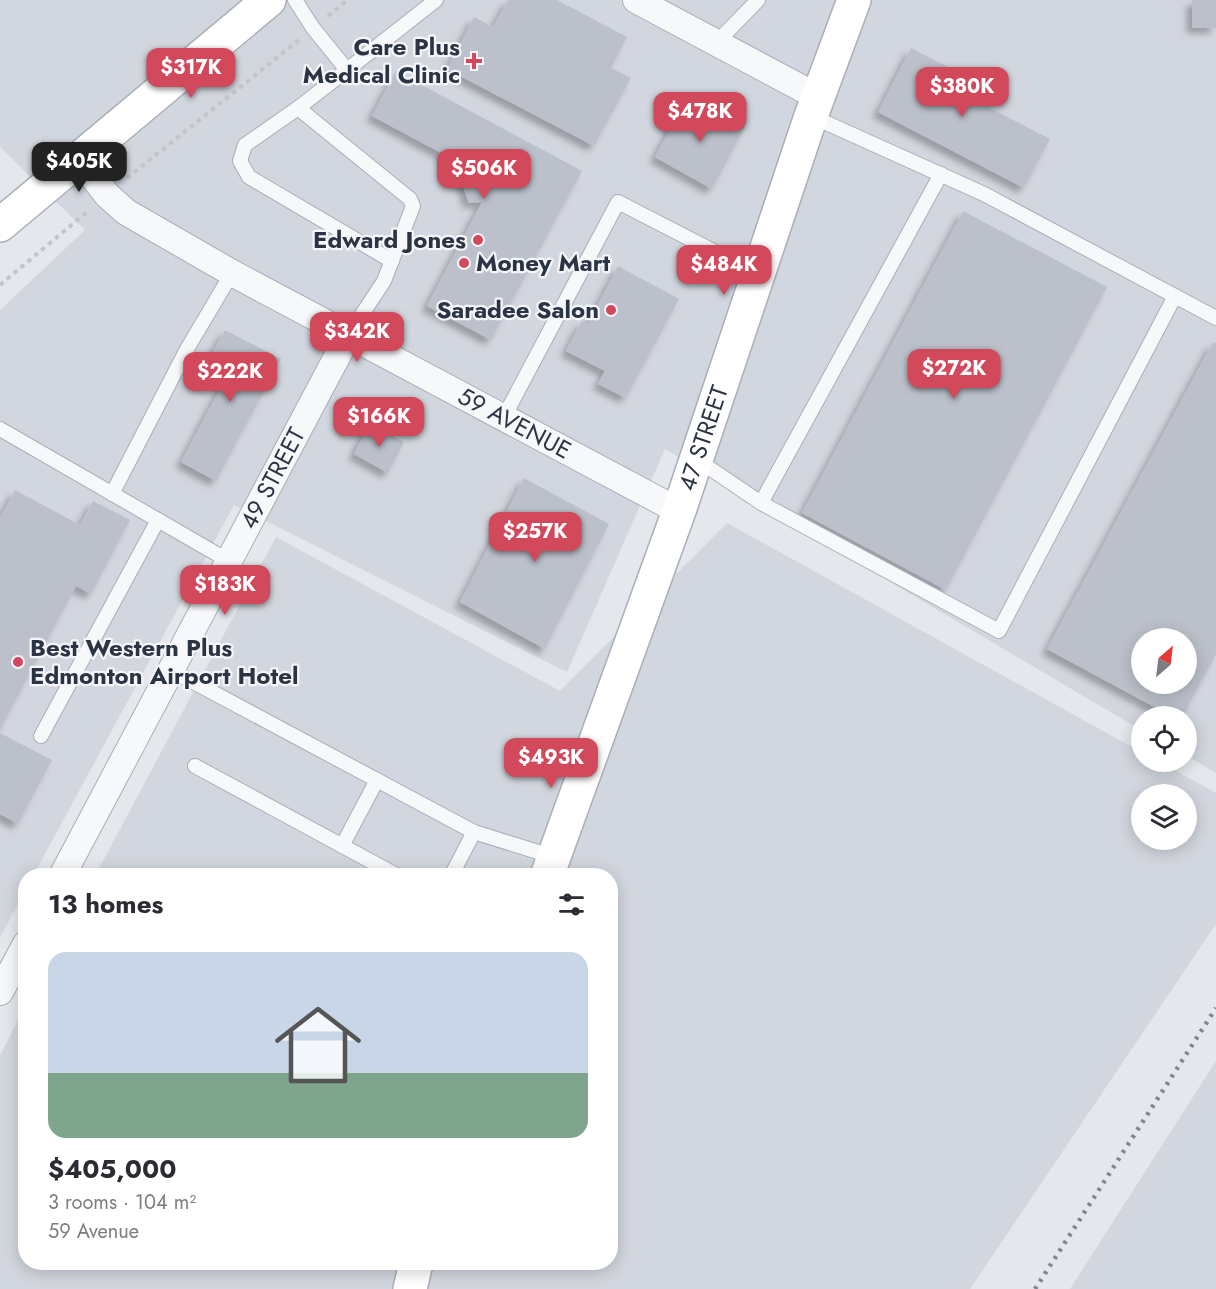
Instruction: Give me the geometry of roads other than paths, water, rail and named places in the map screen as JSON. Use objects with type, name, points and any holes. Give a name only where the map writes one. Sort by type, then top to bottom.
[{"type":"street","points":[[0,225],[270,0]]},
{"type":"street","points":[[636,0],[716,43],[814,107]]},
{"type":"street","name":"47 STREET","points":[[551,866],[679,511],[814,107],[854,0]]},
{"type":"street","name":"59 AVENUE","points":[[80,160],[107,195],[126,212],[232,273],[679,511]]},
{"type":"street","name":"49 STREET","points":[[66,868],[349,334]]},
{"type":"street","points":[[0,992],[6,967],[18,953]]},
{"type":"street","points":[[410,1289],[414,1270]]},
{"type":"lane","points":[[295,0],[313,28],[347,70]]},
{"type":"lane","points":[[393,261],[249,177],[240,161],[245,145],[298,108],[436,0]]},
{"type":"lane","points":[[716,43],[758,0]]},
{"type":"lane","points":[[814,107],[984,194],[1216,318]]},
{"type":"lane","points":[[298,108],[410,198],[413,206],[384,281],[349,334]]},
{"type":"lane","points":[[761,503],[941,174]]},
{"type":"lane","points":[[504,417],[618,202],[758,274]]},
{"type":"lane","points":[[112,494],[187,349],[232,273]]},
{"type":"lane","points":[[696,459],[761,503],[999,631],[1175,296]]},
{"type":"lane","points":[[0,429],[230,561]]},
{"type":"lane","points":[[41,736],[158,520]]},
{"type":"lane","points":[[171,670],[474,832],[551,866]]},
{"type":"lane","points":[[195,766],[383,868]]},
{"type":"lane","points":[[342,846],[377,780]]},
{"type":"lane","points":[[455,868],[474,832]]},
{"type":"railway","points":[[1035,1289],[1216,1008]]},
{"type":"place","name":"Care Plus Medical Clinic","points":[[474,61]]},
{"type":"place","name":"Edward Jones","points":[[478,240]]},
{"type":"place","name":"Money Mart","points":[[464,263]]},
{"type":"place","name":"Saradee Salon","points":[[611,310]]},
{"type":"place","name":"Best Western Plus Edmonton Airport Hotel","points":[[18,662]]}]
